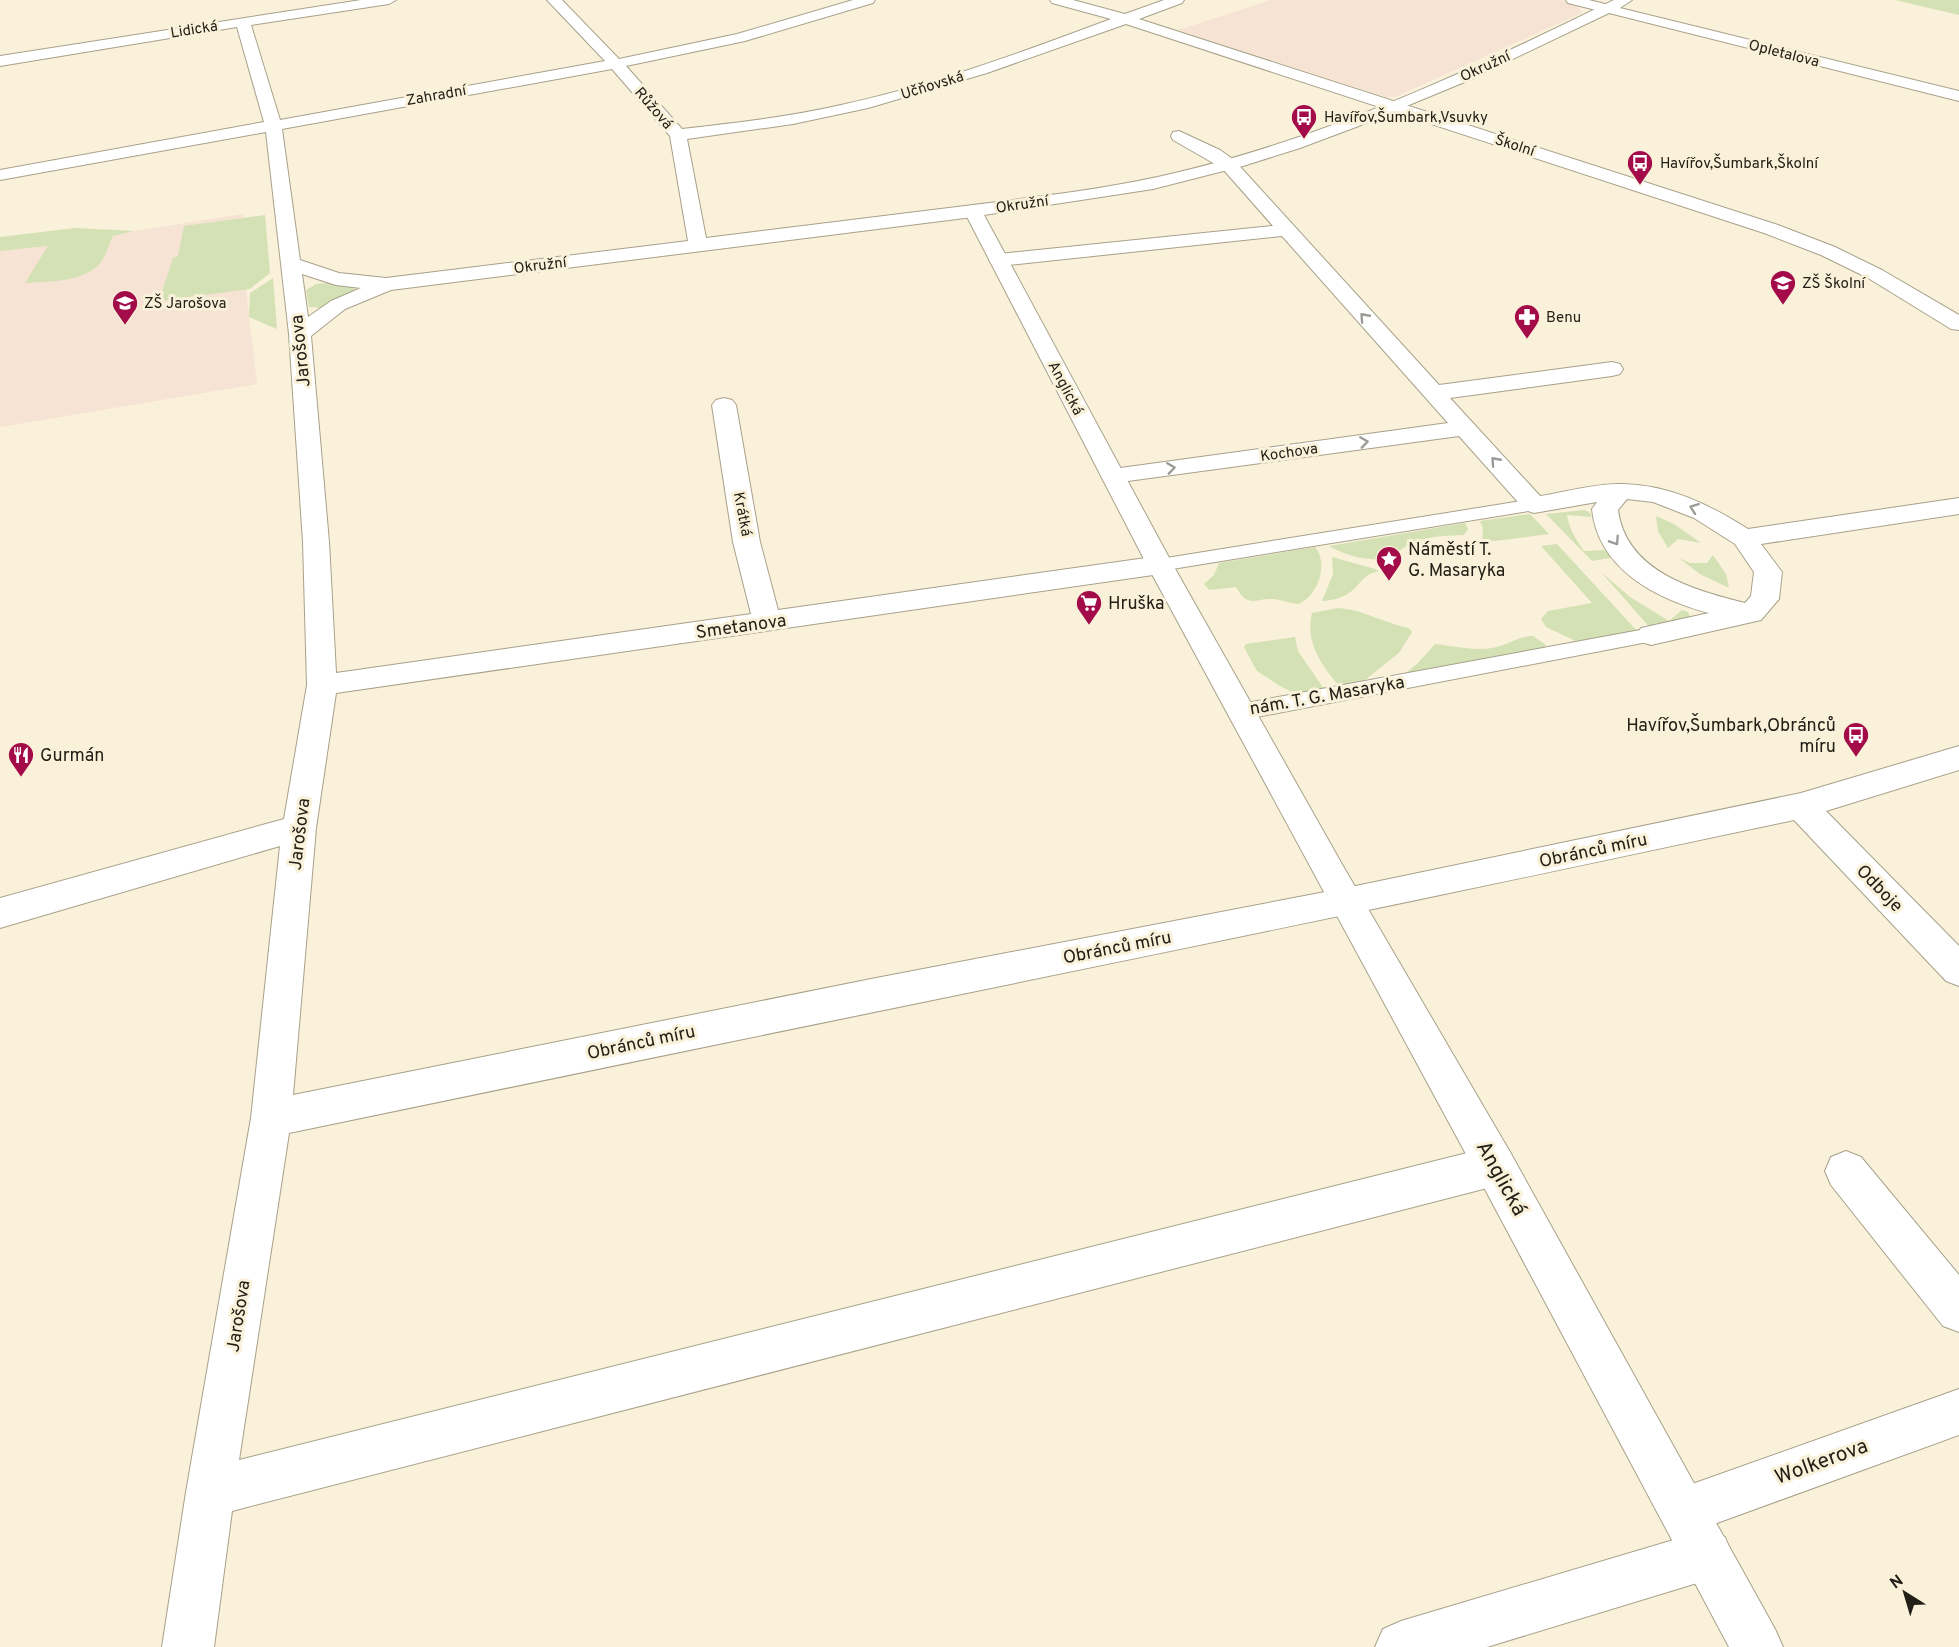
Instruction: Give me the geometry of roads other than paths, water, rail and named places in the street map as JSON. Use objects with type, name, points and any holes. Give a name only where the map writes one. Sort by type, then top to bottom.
[{"type":"street","name":"Lidická","points":[[0,61],[389,0]]},
{"type":"street","name":"Růžová","points":[[554,0],[616,64],[678,135],[698,245]]},
{"type":"street","name":"Zahradní","points":[[0,175],[616,64],[740,38],[868,0]]},
{"type":"street","name":"Školní","points":[[1057,0],[1126,19],[1740,219],[1828,251],[1875,274],[1959,324]]},
{"type":"street","name":"Učňovská","points":[[678,135],[780,121],[860,106],[939,84],[1177,0]]},
{"type":"street","points":[[1573,0],[1608,9]]},
{"type":"street","name":"Okružní","points":[[290,263],[336,279],[386,284],[972,211],[1106,192],[1177,178],[1228,164],[1397,106],[1625,0]]},
{"type":"street","name":"Opletalova","points":[[1608,9],[1959,96]]},
{"type":"street","name":"Jarošova","points":[[188,1647],[210,1492],[271,1118],[299,828],[322,685],[316,542],[300,334],[273,124],[243,22]]},
{"type":"street","points":[[1179,136],[1228,164],[1534,505]]},
{"type":"street","name":"Anglická","points":[[972,211],[1160,565]]},
{"type":"street","points":[[1192,256],[1292,237]]},
{"type":"street","points":[[999,260],[1292,237]]},
{"type":"street","name":"Okružní","points":[[300,334],[338,305],[386,284]]},
{"type":"street","points":[[1433,393],[1612,369]]},
{"type":"street","name":"Krátká","points":[[724,405],[738,494],[761,604],[767,622]]},
{"type":"street","name":"Kochova","points":[[1113,476],[1465,429]]},
{"type":"street","points":[[1160,565],[1620,491],[1657,495],[1703,512],[1744,538],[1768,572],[1765,599],[1751,613],[1710,606],[1662,587],[1624,555],[1608,530],[1605,509],[1620,491]]},
{"type":"street","points":[[1744,538],[1959,506]]},
{"type":"street","name":"Smetanova","points":[[322,685],[1160,565]]},
{"type":"street","name":"nám. T. G. Masaryka","points":[[1160,565],[1241,712],[1651,635],[1751,613]]},
{"type":"street","name":"Anglická","points":[[1241,712],[1495,1166],[1757,1647]]},
{"type":"street","name":"Obránců míru","points":[[271,1118],[871,995],[1346,902],[1801,806],[1959,758]]},
{"type":"street","name":"Odboje","points":[[1801,806],[1959,970]]},
{"type":"street","points":[[0,913],[299,828]]},
{"type":"street","points":[[210,1492],[1495,1166]]},
{"type":"street","points":[[1846,1171],[1959,1310]]},
{"type":"street","name":"Wolkerova","points":[[1684,1510],[1959,1412]]},
{"type":"street","points":[[1401,1647],[1707,1555]]},
{"type":"place","name":"Havířov,Šumbark,Vsuvky","points":[[1304,140]]},
{"type":"place","name":"Havířov,Šumbark,Školní","points":[[1640,186]]},
{"type":"place","name":"ZŠ Školní","points":[[1783,306]]},
{"type":"place","name":"ZŠ Jarošova","points":[[125,326]]},
{"type":"place","name":"Benu","points":[[1527,340]]},
{"type":"place","name":"Náměstí T. G. Masaryka","points":[[1389,582]]},
{"type":"place","name":"Hruška","points":[[1089,626]]},
{"type":"place","name":"Havířov,Šumbark,Obránců míru","points":[[1856,758]]},
{"type":"place","name":"Gurmán","points":[[21,778]]}]
